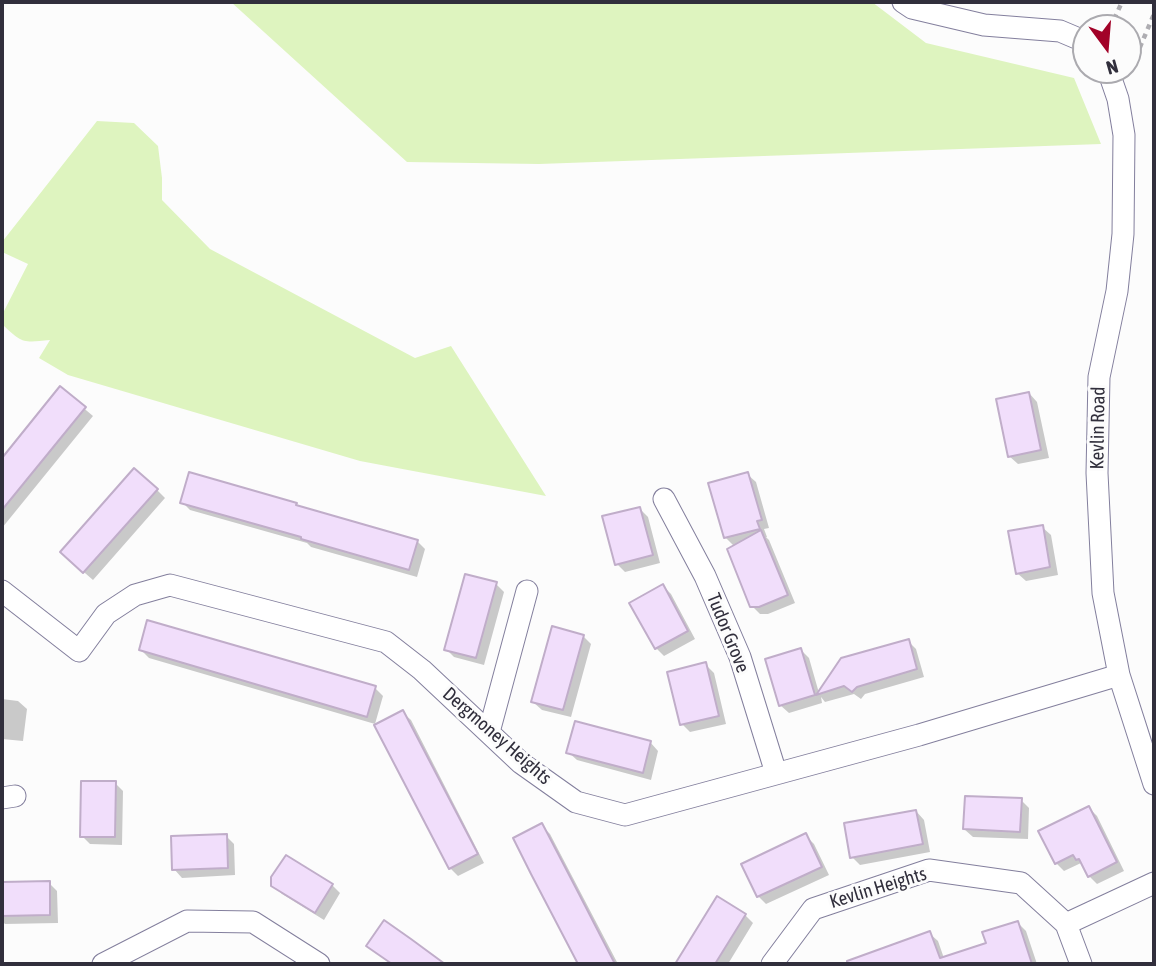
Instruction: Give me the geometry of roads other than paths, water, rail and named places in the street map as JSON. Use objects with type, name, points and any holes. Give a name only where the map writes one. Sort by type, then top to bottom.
[{"type":"street","points":[[903,2],[912,8],[984,25],[1060,32],[1072,37]]},
{"type":"street","name":"Kevlin Road","points":[[1113,84],[1124,135],[1123,234],[1117,291],[1099,377],[1097,474],[1103,593],[1119,675],[1154,784]]},
{"type":"street","name":"Tudor Grove","points":[[664,499],[705,576],[740,657],[776,773]]},
{"type":"street","name":"Dergmoney Heights","points":[[2,591],[79,651],[106,614],[135,595],[170,585],[386,642],[422,670],[521,763],[576,802],[625,815],[919,735],[1119,675]]},
{"type":"street","points":[[489,732],[527,591]]},
{"type":"street","name":"Kevlin Heights","points":[[772,964],[813,909],[929,870],[1021,883],[1066,924]]},
{"type":"street","points":[[1082,964],[1066,924],[1154,883]]},
{"type":"street","points":[[103,964],[187,921],[253,922],[319,964]]}]
